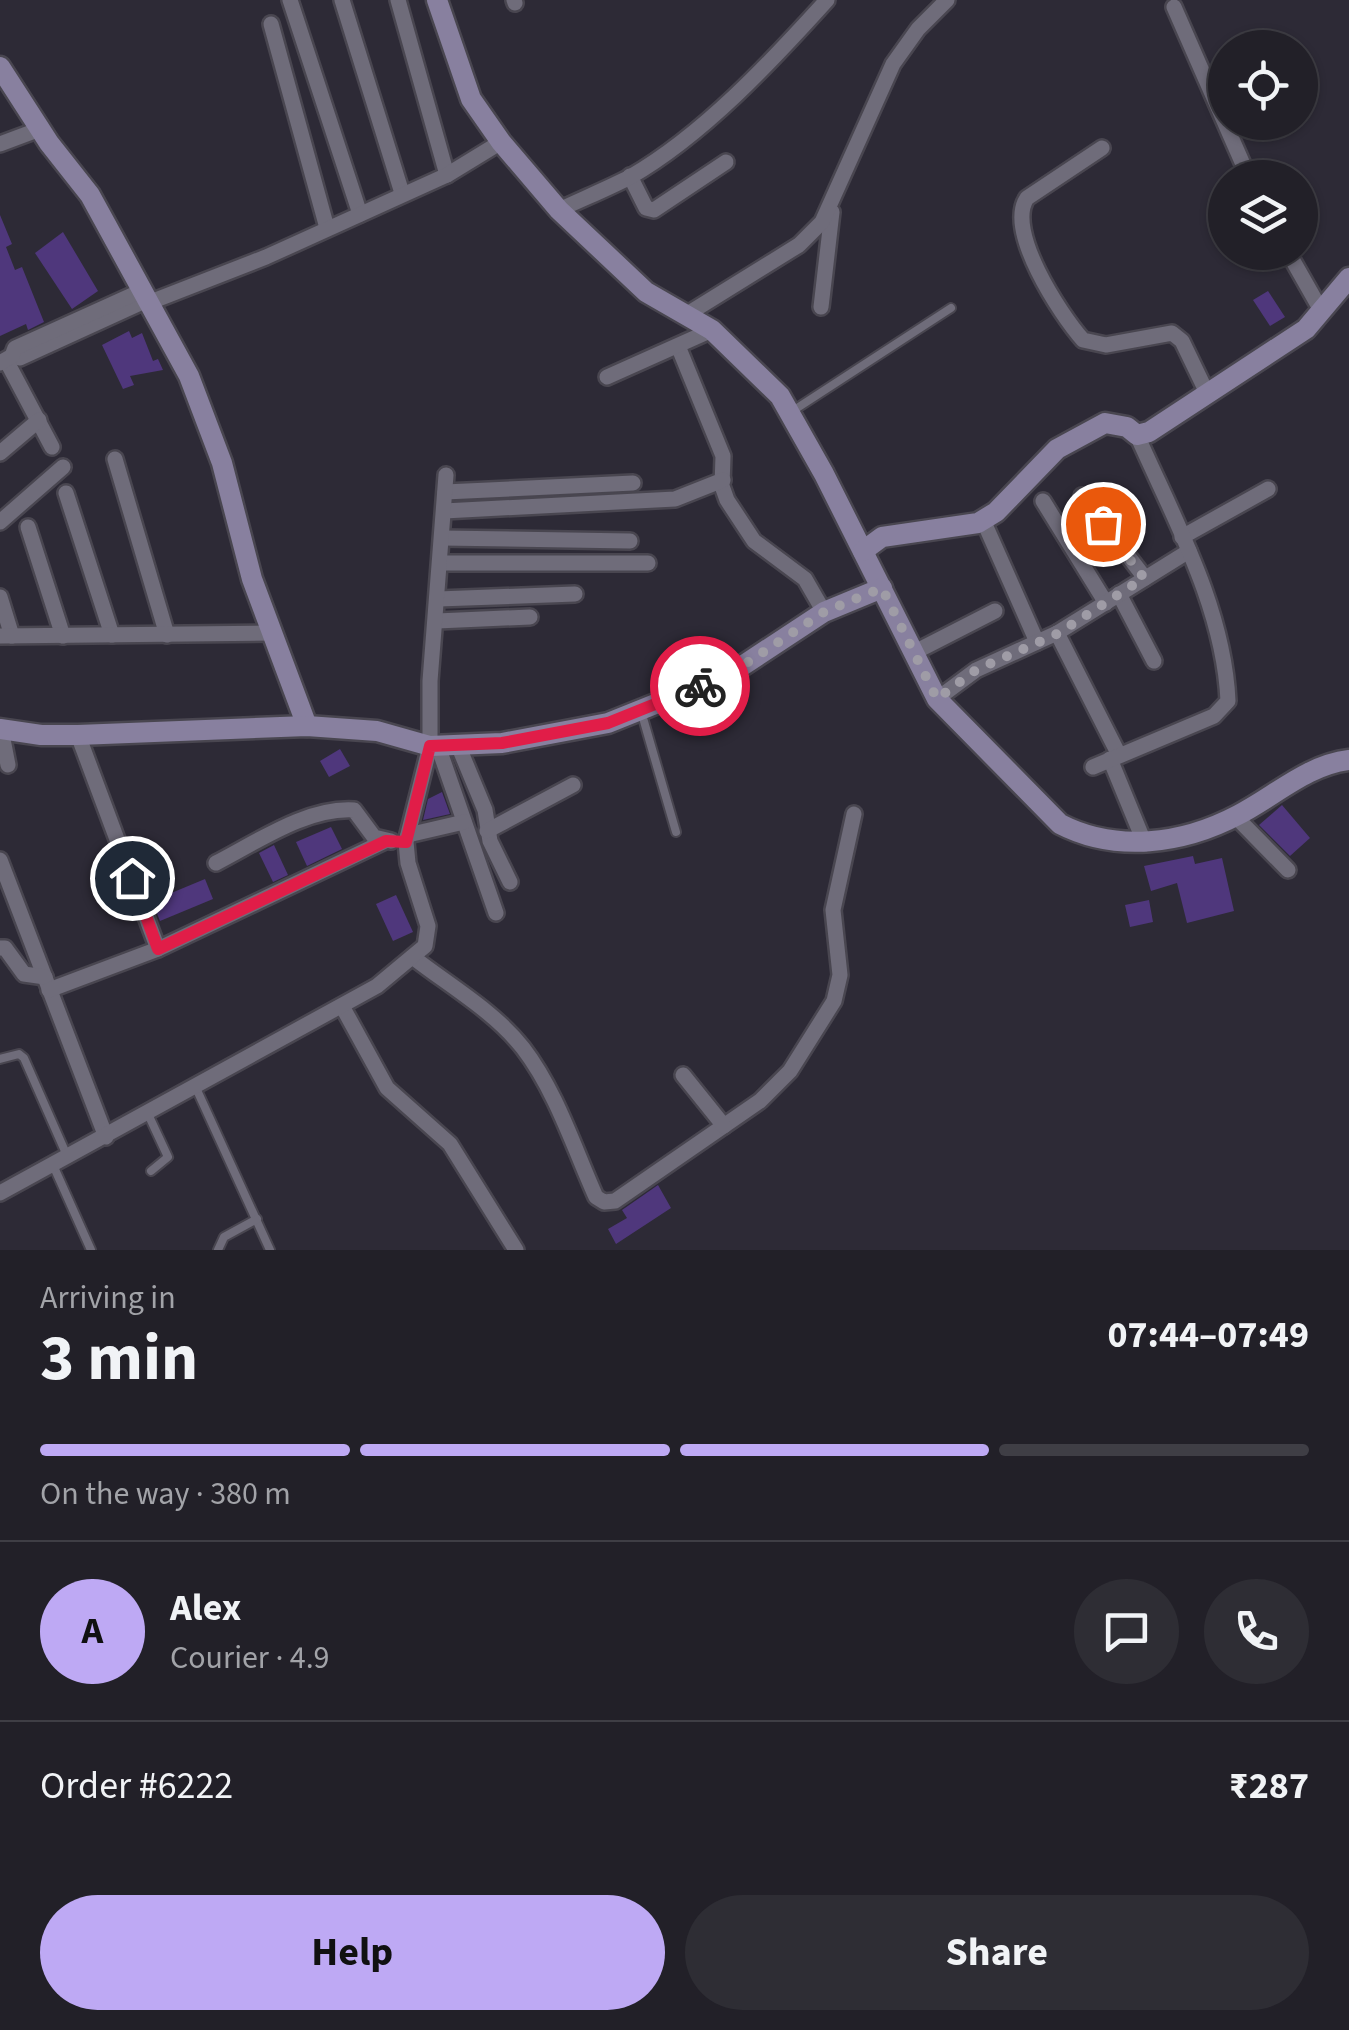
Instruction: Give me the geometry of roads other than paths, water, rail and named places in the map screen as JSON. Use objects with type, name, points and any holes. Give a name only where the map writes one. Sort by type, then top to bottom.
[{"type":"street","points":[[290,0],[360,214]]},
{"type":"street","points":[[342,0],[402,193]]},
{"type":"street","points":[[398,0],[447,175]]},
{"type":"street","points":[[437,0],[471,100],[559,210],[646,292],[712,330],[780,396],[937,699],[1060,824],[1083,836],[1145,844],[1182,836],[1236,816],[1307,773],[1349,760]]},
{"type":"street","points":[[559,210],[630,176],[675,145],[761,70],[828,0]]},
{"type":"street","points":[[686,315],[798,245],[822,222],[892,64],[918,29],[947,0]]},
{"type":"street","points":[[1174,7],[1241,160]]},
{"type":"street","points":[[270,24],[327,228]]},
{"type":"street","points":[[0,66],[40,129],[90,195],[189,376],[271,633],[307,726]]},
{"type":"street","points":[[0,144],[40,129]]},
{"type":"street","points":[[52,447],[6,360],[15,348],[266,257],[447,175],[501,142]]},
{"type":"street","points":[[1102,148],[1027,198],[1020,208],[1022,233],[1042,278],[1083,340],[1106,345],[1172,333],[1182,341],[1208,394]]},
{"type":"street","points":[[630,176],[646,208],[654,210],[726,162]]},
{"type":"street","points":[[821,307],[834,202]]},
{"type":"street","points":[[1298,270],[1322,312]]},
{"type":"street","points":[[1136,436],[1149,432],[1306,329],[1349,278]]},
{"type":"street","points":[[607,378],[712,330]]},
{"type":"street","points":[[678,346],[723,456],[724,494],[745,531],[805,579],[824,612]]},
{"type":"street","points":[[0,452],[38,420]]},
{"type":"street","points":[[863,550],[882,537],[958,528],[983,520],[996,512],[1057,449],[1105,423],[1117,423],[1136,436],[1185,544],[1219,637],[1228,701],[1214,716],[1092,767]]},
{"type":"street","points":[[115,459],[167,634]]},
{"type":"street","points":[[0,522],[63,467]]},
{"type":"street","points":[[444,511],[675,499],[723,480]]},
{"type":"street","points":[[496,913],[442,746],[430,681],[445,484],[633,483]]},
{"type":"street","points":[[937,699],[976,670],[1057,634],[1144,578],[1185,544],[1268,489]]},
{"type":"street","points":[[66,493],[112,635]]},
{"type":"street","points":[[1082,496],[1144,578]]},
{"type":"street","points":[[1043,500],[1154,661]]},
{"type":"street","points":[[983,520],[1037,642]]},
{"type":"street","points":[[28,527],[62,636]]},
{"type":"street","points":[[442,538],[630,541]]},
{"type":"street","points":[[440,563],[648,564]]},
{"type":"street","points":[[8,765],[0,729],[78,735],[307,726],[377,730],[442,746],[520,740],[608,723],[730,674],[824,612],[882,588]]},
{"type":"street","points":[[438,599],[575,594]]},
{"type":"street","points":[[0,598],[6,636],[271,633]]},
{"type":"street","points":[[912,654],[995,610]]},
{"type":"street","points":[[437,621],[530,617]]},
{"type":"street","points":[[1057,634],[1114,757],[1145,844]]},
{"type":"street","points":[[78,735],[158,949]]},
{"type":"street","points":[[442,746],[485,810],[487,832],[510,882]]},
{"type":"street","points":[[0,1193],[342,1006],[414,958],[425,946],[428,926],[408,863],[407,839],[442,746]]},
{"type":"street","points":[[487,832],[573,786]]},
{"type":"street","points":[[216,863],[310,816],[346,809],[354,810],[374,837],[386,841]]},
{"type":"street","points":[[414,958],[504,1027],[522,1048],[541,1076],[596,1197],[604,1202],[615,1200],[760,1101],[790,1071],[834,1002],[840,975],[833,910],[854,814]]},
{"type":"street","points":[[1236,816],[1288,870]]},
{"type":"street","points":[[0,948],[6,948],[24,974],[47,983],[158,949],[386,841],[407,839],[464,822]]},
{"type":"street","points":[[0,860],[106,1137]]},
{"type":"street","points":[[342,1006],[387,1088],[450,1144],[516,1250]]},
{"type":"street","points":[[684,1075],[724,1126]]},
{"type":"lane","points":[[790,413],[951,308]]},
{"type":"lane","points":[[640,710],[676,832]]},
{"type":"lane","points":[[0,1059],[19,1054],[24,1058],[91,1250]]},
{"type":"lane","points":[[196,1088],[270,1250]]},
{"type":"lane","points":[[148,1114],[168,1157],[151,1171]]},
{"type":"lane","points":[[218,1250],[224,1237],[257,1219]]}]
